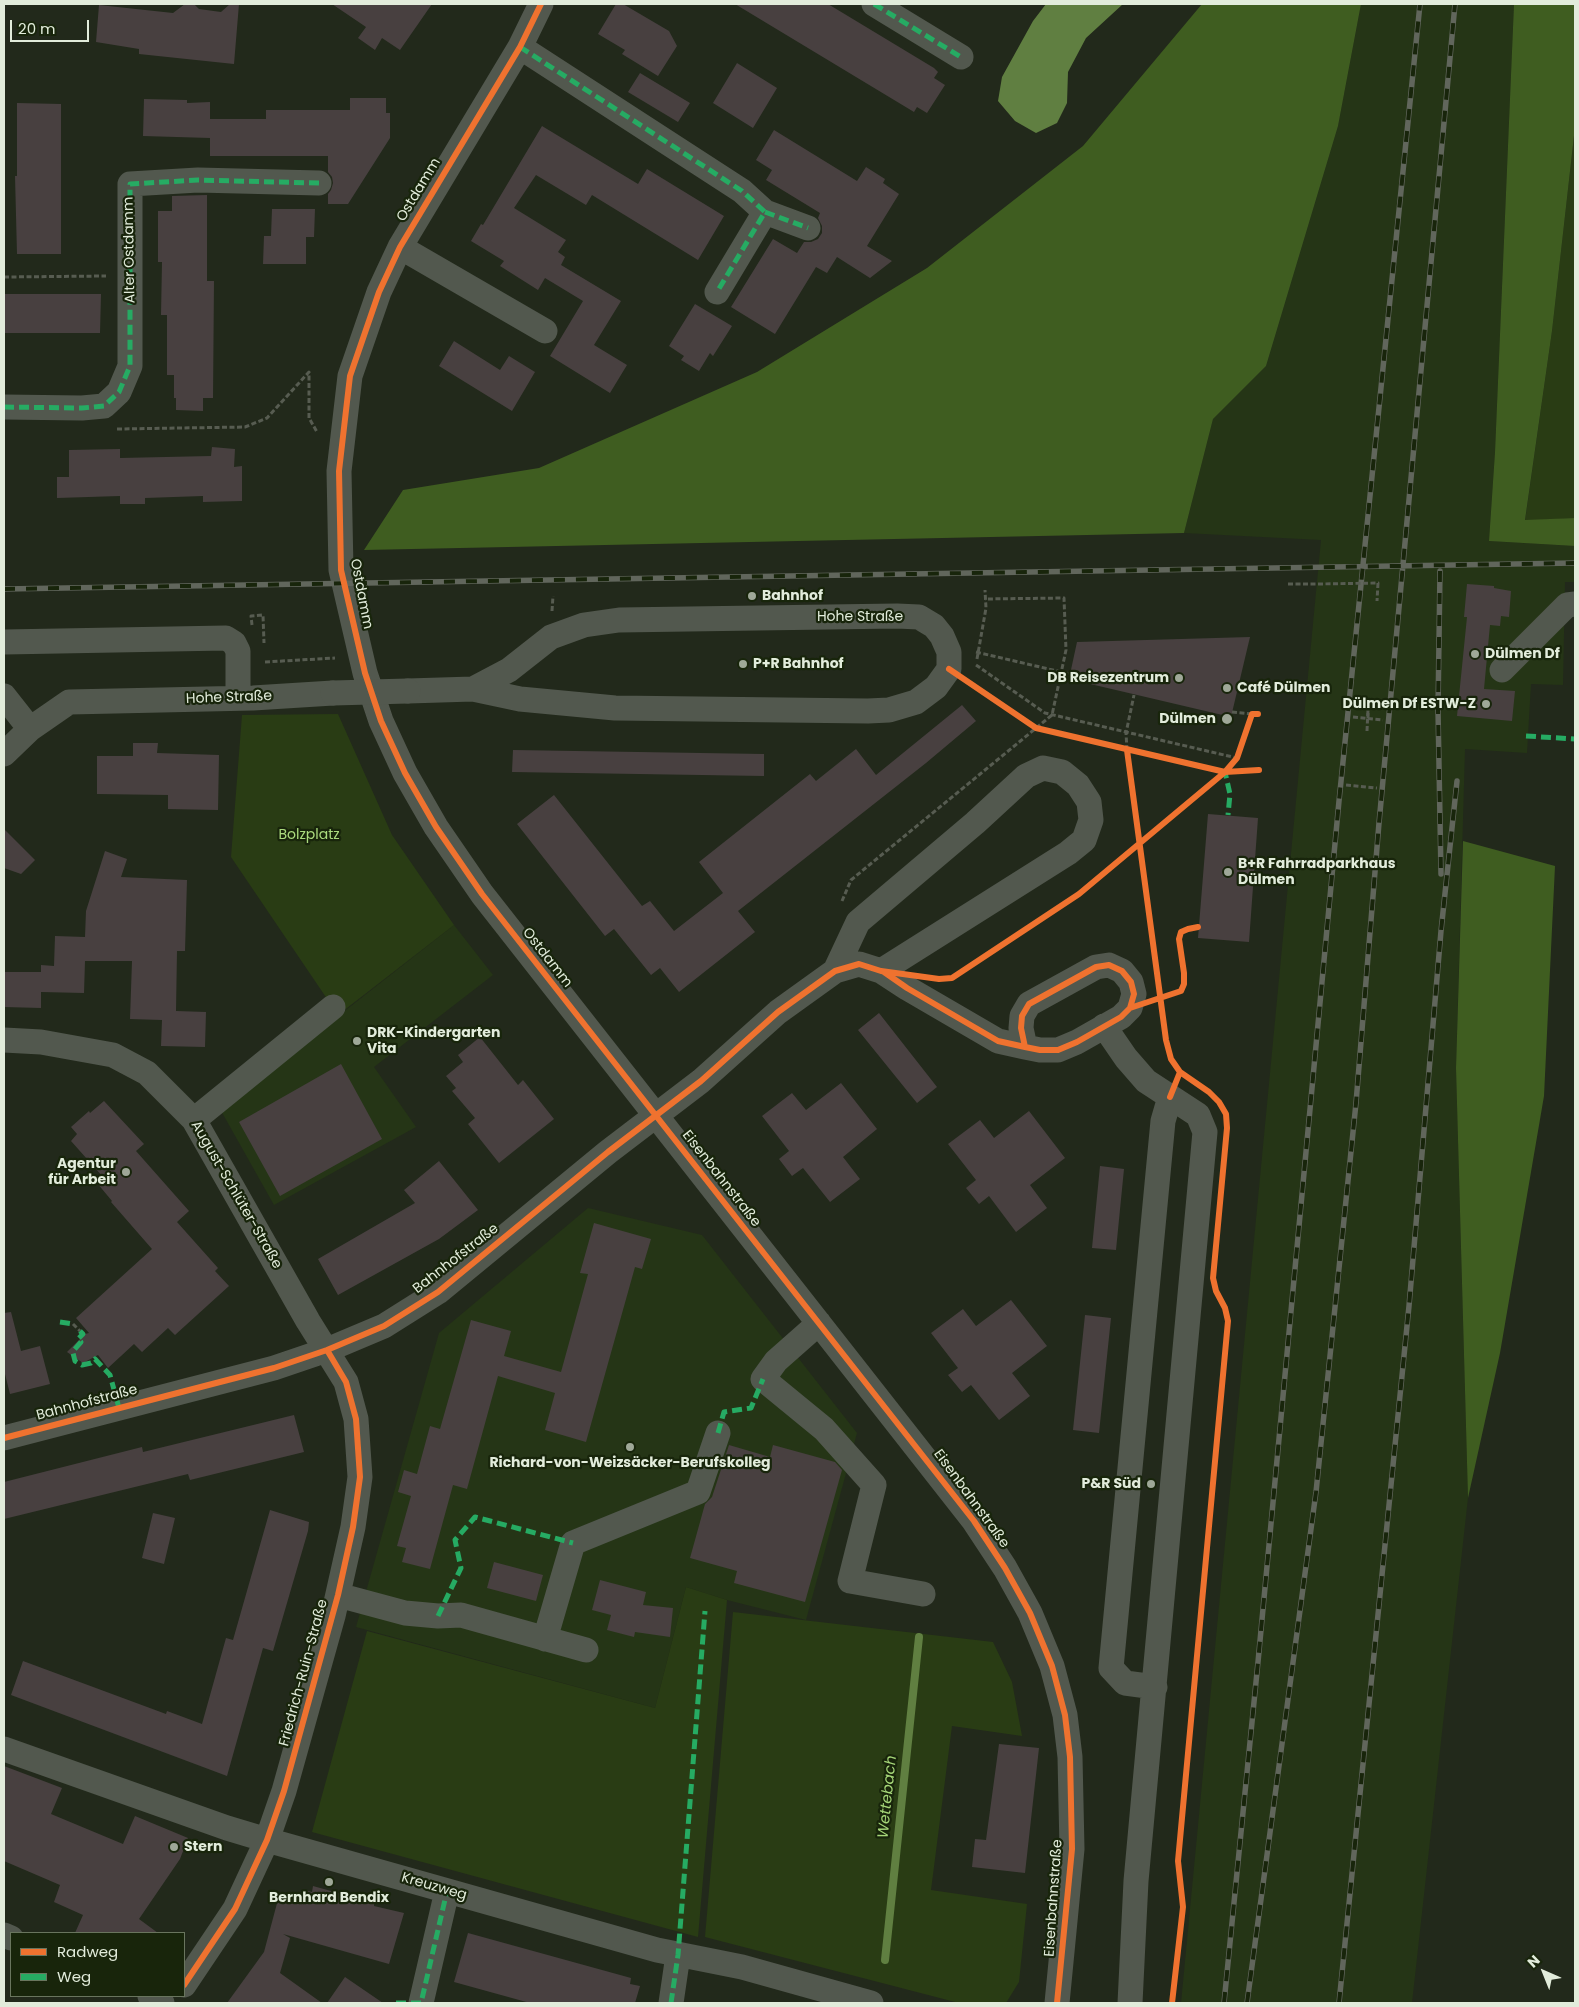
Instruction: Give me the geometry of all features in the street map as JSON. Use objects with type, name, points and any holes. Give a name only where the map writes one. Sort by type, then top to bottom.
[{"type":"street","name":"Ostdamm","points":[[541,4],[520,47],[400,247],[379,292],[350,376],[339,471],[341,570],[364,673],[381,721],[405,773],[436,827],[482,894],[656,1117]]},
{"type":"street","points":[[874,4],[961,57]]},
{"type":"street","points":[[520,47],[742,191],[766,212],[808,228]]},
{"type":"street","name":"Alter Ostdamm","points":[[104,406],[119,392],[130,366],[130,184],[198,180],[319,183]]},
{"type":"street","points":[[717,292],[766,212]]},
{"type":"street","points":[[400,247],[544,331]]},
{"type":"street","points":[[4,407],[82,408],[104,406]]},
{"type":"street","points":[[1502,670],[1567,605],[1575,604]]},
{"type":"street","name":"Hohe Straße","points":[[4,754],[30,729],[69,702],[473,689],[520,699],[615,708],[888,710],[916,702],[936,687],[949,669],[949,652],[942,636],[934,626],[918,617],[619,620],[584,625],[551,637],[509,670],[473,689]]},
{"type":"street","points":[[4,642],[226,638],[234,643],[238,651],[238,698]]},
{"type":"street","points":[[4,696],[30,729]]},
{"type":"street","points":[[835,971],[858,922],[975,823],[1026,776],[1043,768],[1062,772],[1078,785],[1089,802],[1091,820],[1084,840],[1068,853],[882,971]]},
{"type":"street","points":[[835,971],[859,964],[882,971],[998,1041],[1026,1047],[1040,1050],[1058,1050],[1121,1017],[1130,1008],[1134,994],[1131,982],[1122,971],[1109,965],[1096,967],[1029,1004],[1022,1016],[1021,1028],[1026,1047]]},
{"type":"street","name":"Bahnhofstraße","points":[[4,1438],[274,1368],[327,1350],[384,1326],[438,1292],[608,1152],[701,1081],[778,1012],[835,971]]},
{"type":"street","points":[[194,1120],[333,1007]]},
{"type":"street","points":[[1104,1026],[1126,1058],[1146,1080],[1198,1115],[1206,1132],[1136,1881],[1130,2003]]},
{"type":"street","name":"August-Schlüter-Straße","points":[[4,1040],[41,1042],[113,1055],[147,1073],[194,1120],[327,1350]]},
{"type":"street","points":[[1155,1687],[1125,1683],[1111,1668],[1163,1121],[1170,1097]]},
{"type":"street","name":"Eisenbahnstraße","points":[[656,1117],[974,1521],[1005,1568],[1030,1613],[1052,1666],[1065,1714],[1072,1804],[1072,1849],[1068,1909],[1058,2003]]},
{"type":"street","points":[[819,1323],[776,1361],[763,1379],[824,1429],[874,1485],[850,1581],[923,1594]]},
{"type":"street","name":"Friedrich-Ruin-Straße","points":[[185,1983],[235,1909],[267,1840],[284,1791],[338,1596],[353,1527],[360,1477],[356,1419],[346,1382],[327,1350]]},
{"type":"street","points":[[545,1639],[573,1543],[698,1492],[718,1433]]},
{"type":"street","points":[[338,1596],[405,1613],[438,1616],[461,1615],[586,1650]]},
{"type":"street","name":"Kreuzweg","points":[[4,1749],[227,1828],[267,1840],[678,1955],[742,1967],[871,2003]]},
{"type":"street","points":[[421,2003],[447,1891]]},
{"type":"street","points":[[670,2003],[678,1955]]},
{"type":"path","points":[[4,277],[131,275]]},
{"type":"path","points":[[104,406],[110,424],[117,429],[245,427],[267,418],[310,372],[308,418],[317,433]]},
{"type":"path","points":[[1288,584],[1378,583],[1377,601]]},
{"type":"path","points":[[985,590],[986,608],[976,666],[1045,714],[1237,758]]},
{"type":"path","points":[[986,599],[1064,598],[1066,650],[1059,685]]},
{"type":"path","points":[[263,615],[264,644]]},
{"type":"path","points":[[245,616],[251,616]]},
{"type":"path","points":[[949,652],[978,652],[1070,674]]},
{"type":"path","points":[[264,653],[265,663],[361,656]]},
{"type":"path","points":[[1134,695],[1126,733],[1127,750],[1136,752]]},
{"type":"path","points":[[1367,731],[1368,710]]},
{"type":"path","points":[[1232,712],[1258,714]]},
{"type":"path","points":[[1225,772],[1237,758],[1252,714]]},
{"type":"path","points":[[1353,717],[1383,720]]},
{"type":"path","points":[[1028,722],[1036,728]]},
{"type":"path","points":[[1216,770],[1234,772]]},
{"type":"path","points":[[1346,785],[1362,785],[1377,788]]},
{"type":"path","points":[[73,1324],[80,1331]]},
{"type":"shaded area","points":[[1046,4],[1123,4],[1086,38],[1068,72],[1067,103],[1057,123],[1036,133],[1015,121],[998,101],[1002,77],[1033,21]]},
{"type":"shaded area","points":[[1202,4],[1361,4],[1338,126],[1266,366],[1213,419],[1184,533],[364,550],[403,490],[539,468],[757,372],[927,268],[1083,146]]},
{"type":"shaded area","points":[[1361,4],[1514,4],[1495,452],[1489,541],[1575,546],[1575,582],[1565,582],[1563,685],[1531,684],[1527,753],[1465,749],[1456,1068],[1468,1498],[1412,2003],[1181,2003],[1321,540],[1184,533],[1213,419],[1266,366],[1338,126]]},
{"type":"shaded area","points":[[1514,4],[1575,4],[1575,127],[1552,331],[1525,520],[1575,518],[1575,546],[1489,541],[1495,452]]},
{"type":"shaded area","points":[[1463,841],[1555,866],[1544,1096],[1500,1353],[1468,1498],[1456,1068]]},
{"type":"shaded area","name":"DRK-Kindergarten Vita","points":[[454,925],[493,975],[374,1067],[416,1127],[274,1205],[220,1109]]},
{"type":"shaded area","name":"Richard-von-Weizsäcker-Berufskolleg","points":[[588,1208],[702,1235],[857,1433],[806,1620],[727,1600],[686,1587],[655,1708],[356,1627],[439,1333]]},
{"type":"green space","points":[[1575,127],[1575,518],[1525,521],[1552,331]]},
{"type":"green space","name":"Bolzplatz","points":[[338,714],[392,835],[454,925],[338,1015],[231,857],[242,715]]},
{"type":"green space","points":[[686,1587],[727,1600],[698,1937],[312,1832],[367,1631],[655,1708]]},
{"type":"green space","points":[[733,1612],[993,1642],[1012,1682],[1022,1736],[952,1726],[931,1890],[1027,1904],[1019,1982],[1006,2003],[959,2003],[705,1937]]},
{"type":"building","points":[[185,4],[194,4],[199,9],[221,12],[230,4],[239,4],[234,64],[139,54],[139,49],[96,42],[99,5],[173,13]]},
{"type":"building","points":[[332,4],[432,4],[400,50],[382,38],[375,50],[358,38],[366,27]]},
{"type":"building","points":[[616,4],[623,4],[669,31],[677,46],[658,76],[622,54],[625,50],[598,34]]},
{"type":"building","points":[[735,4],[828,4],[934,68],[938,72],[934,78],[945,85],[927,113],[917,107],[914,112]]},
{"type":"building","points":[[737,63],[777,88],[753,128],[713,103]]},
{"type":"building","points":[[640,73],[690,103],[678,122],[628,92]]},
{"type":"building","points":[[350,98],[386,98],[386,113],[390,113],[390,138],[348,204],[328,204],[328,194],[333,183],[332,177],[328,172],[328,156],[210,156],[210,138],[143,136],[144,99],[187,100],[187,103],[210,102],[210,119],[266,119],[266,110],[350,110]]},
{"type":"building","points":[[17,103],[61,104],[61,254],[17,254],[15,176],[17,176]]},
{"type":"building","points":[[542,126],[638,184],[647,169],[724,216],[698,260],[592,195],[586,205],[536,175],[514,208],[566,240],[558,252],[565,257],[561,265],[621,301],[594,345],[627,365],[610,393],[550,356],[583,301],[545,278],[538,290],[500,266],[504,261],[471,241],[481,224],[483,225]]},
{"type":"building","points":[[774,130],[857,181],[866,167],[885,179],[883,183],[899,194],[867,246],[892,261],[870,278],[837,257],[827,273],[816,267],[775,334],[731,307],[773,239],[797,253],[804,242],[818,239],[822,233],[822,226],[818,218],[820,213],[766,180],[772,170],[756,160]]},
{"type":"building","points":[[207,195],[207,281],[214,281],[213,398],[203,398],[203,411],[176,410],[174,375],[167,375],[167,315],[161,315],[162,262],[158,262],[158,211],[172,211],[172,196]]},
{"type":"building","points":[[272,209],[315,209],[314,237],[306,237],[306,264],[263,264],[264,236],[271,236]]},
{"type":"building","points":[[4,294],[101,294],[100,333],[4,333]]},
{"type":"building","points":[[695,304],[732,326],[713,356],[710,353],[699,371],[681,360],[684,356],[669,346]]},
{"type":"building","points":[[454,341],[500,370],[509,356],[535,372],[512,411],[439,366]]},
{"type":"building","points":[[212,447],[235,449],[234,467],[242,466],[242,501],[203,502],[203,496],[145,498],[145,504],[120,504],[120,496],[57,498],[57,477],[69,477],[69,450],[120,449],[120,458],[211,456]]},
{"type":"building","name":"Dülmen Df","points":[[1467,584],[1494,586],[1494,588],[1511,591],[1509,617],[1501,616],[1500,626],[1490,625],[1484,689],[1515,691],[1512,721],[1457,716],[1467,617],[1464,617]]},
{"type":"building","points":[[1250,637],[1231,717],[1069,679],[1077,642]]},
{"type":"building","points":[[962,705],[976,721],[926,763],[738,911],[755,932],[679,992],[660,968],[651,975],[614,929],[605,936],[517,824],[554,795],[642,906],[650,901],[674,931],[723,893],[699,862],[810,774],[816,781],[856,749],[876,775]]},
{"type":"building","points":[[133,743],[158,743],[157,753],[219,755],[218,810],[168,809],[168,795],[97,794],[97,756],[133,756]]},
{"type":"building","points":[[513,750],[764,754],[764,776],[512,772]]},
{"type":"building","name":"B+R Fahrradparkhaus Dülmen","points":[[1208,814],[1258,818],[1249,942],[1198,938]]},
{"type":"building","points":[[4,829],[35,860],[21,874],[4,868]]},
{"type":"building","points":[[105,851],[127,859],[121,877],[187,880],[185,951],[177,951],[176,1011],[206,1012],[205,1047],[161,1046],[162,1020],[130,1019],[132,961],[85,961],[84,993],[41,992],[41,1008],[4,1007],[4,972],[41,972],[41,965],[54,966],[55,936],[85,937],[86,911]]},
{"type":"building","points":[[879,1013],[937,1087],[917,1103],[858,1030]]},
{"type":"building","points":[[480,1037],[518,1085],[523,1080],[554,1119],[499,1163],[468,1124],[475,1118],[452,1091],[456,1088],[446,1076],[463,1062],[458,1055]]},
{"type":"building","points":[[341,1064],[382,1139],[280,1196],[239,1122]]},
{"type":"building","points":[[841,1083],[877,1129],[843,1157],[860,1179],[830,1202],[803,1168],[792,1176],[779,1159],[789,1151],[762,1116],[792,1093],[806,1110]]},
{"type":"building","points":[[104,1101],[144,1144],[136,1151],[189,1211],[177,1222],[218,1268],[215,1271],[229,1286],[175,1335],[168,1328],[142,1352],[134,1344],[108,1368],[98,1355],[83,1363],[67,1352],[85,1334],[89,1333],[76,1318],[152,1249],[111,1202],[97,1183],[103,1177],[71,1141],[77,1134],[71,1127]]},
{"type":"building","points":[[1029,1111],[1065,1158],[1030,1185],[1047,1208],[1016,1232],[989,1196],[979,1204],[966,1188],[976,1180],[948,1144],[980,1120],[994,1138]]},
{"type":"building","points":[[439,1161],[478,1210],[439,1239],[338,1295],[318,1259],[415,1203],[404,1190]]},
{"type":"building","points":[[1100,1166],[1124,1169],[1116,1250],[1092,1248]]},
{"type":"building","points":[[594,1223],[651,1239],[642,1269],[635,1267],[586,1442],[545,1430],[555,1393],[498,1376],[467,1489],[453,1485],[430,1569],[402,1562],[406,1548],[397,1546],[411,1496],[398,1492],[404,1470],[417,1474],[430,1426],[440,1429],[471,1320],[511,1331],[504,1356],[561,1372],[588,1274],[580,1273]]},
{"type":"building","points":[[1011,1300],[1047,1346],[1012,1373],[1030,1396],[999,1420],[971,1385],[962,1392],[948,1375],[958,1368],[931,1333],[963,1309],[976,1326]]},
{"type":"building","points":[[11,1312],[21,1351],[40,1346],[50,1384],[10,1394],[4,1370],[4,1313]]},
{"type":"building","points":[[1085,1315],[1111,1318],[1099,1433],[1073,1430]]},
{"type":"building","points":[[294,1415],[304,1452],[190,1480],[188,1474],[4,1519],[4,1482],[142,1447],[143,1452]]},
{"type":"building","points":[[729,1445],[770,1457],[773,1445],[835,1462],[842,1470],[805,1602],[734,1583],[737,1571],[690,1558],[705,1504],[712,1497]]},
{"type":"building","points":[[270,1510],[309,1522],[308,1531],[273,1651],[263,1648],[227,1776],[11,1695],[23,1661],[166,1714],[167,1711],[202,1724],[226,1638],[233,1640]]},
{"type":"building","points":[[153,1513],[175,1518],[164,1564],[142,1558]]},
{"type":"building","points":[[494,1562],[543,1575],[536,1601],[487,1588]]},
{"type":"building","points":[[600,1580],[646,1592],[643,1605],[673,1608],[670,1637],[635,1632],[634,1637],[607,1630],[611,1615],[592,1610]]},
{"type":"building","points":[[999,1744],[1039,1748],[1025,1873],[972,1867],[975,1839],[986,1840]]},
{"type":"building","points":[[4,1766],[62,1788],[51,1814],[123,1844],[135,1816],[188,1838],[180,1859],[139,1919],[157,1932],[75,1932],[83,1915],[54,1902],[60,1885],[4,1861]]},
{"type":"building","points":[[313,1886],[374,1903],[374,1906],[404,1913],[389,1964],[283,1934],[290,1938],[280,1973],[322,2003],[227,2003],[264,1952],[280,1892],[301,1898],[304,1890],[312,1892]]},
{"type":"building","points":[[468,1933],[631,1978],[630,1984],[640,1986],[635,2003],[530,2003],[454,1982]]},
{"type":"building","points":[[345,1977],[383,2003],[327,2003]]},
{"type":"waterway","name":"Wettebach","points":[[885,1960],[919,1637]]},
{"type":"railway","points":[[1224,2003],[1339,801],[1420,4]]},
{"type":"railway","points":[[1247,2003],[1316,1492],[1356,1103],[1379,823],[1455,4]]},
{"type":"railway","points":[[4,589],[1575,563]]},
{"type":"railway","points":[[1440,571],[1438,710],[1441,874]]},
{"type":"railway","points":[[1339,2003],[1409,1306],[1441,931],[1457,781]]},
{"type":"marked path","points":[[874,4],[961,57]]},
{"type":"marked path","points":[[520,47],[742,191],[765,212],[717,292]]},
{"type":"marked path","points":[[4,407],[82,408],[104,406],[119,392],[130,366],[130,184],[198,180],[319,183]]},
{"type":"marked path","points":[[765,212],[808,228]]},
{"type":"marked path","points":[[1526,736],[1575,739]]},
{"type":"marked path","points":[[1222,774],[1225,772],[1230,794],[1228,815]]},
{"type":"marked path","points":[[60,1322],[73,1324]]},
{"type":"marked path","points":[[80,1331],[83,1334],[78,1339],[81,1342],[73,1353],[75,1361],[82,1365],[91,1363],[95,1359],[110,1375],[119,1408]]},
{"type":"marked path","points":[[718,1433],[724,1412],[751,1408],[763,1379]]},
{"type":"marked path","points":[[438,1616],[461,1568],[455,1540],[475,1517],[573,1543]]},
{"type":"marked path","points":[[671,2003],[678,1955],[705,1611]]},
{"type":"marked path","points":[[396,2003],[421,2003],[447,1891]]},
{"type":"cycle path","points":[[541,4],[520,47],[400,247],[379,292],[350,376],[339,471],[341,570],[365,673],[381,721],[405,773],[436,827],[482,894],[974,1521],[1005,1568],[1030,1613],[1052,1666],[1065,1715],[1070,1757],[1072,1849],[1057,2003]]},
{"type":"cycle path","points":[[949,669],[1036,728],[1225,772],[1259,770]]},
{"type":"cycle path","points":[[4,1438],[274,1368],[327,1350],[384,1326],[438,1292],[608,1152],[701,1081],[778,1012],[835,971],[859,964],[881,971],[939,979],[952,978],[1079,894],[1225,772],[1237,758],[1252,714],[1258,714]]},
{"type":"cycle path","points":[[1127,750],[1166,1040],[1171,1059],[1180,1072],[1170,1097]]},
{"type":"cycle path","points":[[1130,1008],[1181,991],[1184,984],[1184,973],[1179,939],[1181,932],[1198,927]]},
{"type":"cycle path","points":[[884,972],[907,988],[998,1041],[1025,1047],[1040,1050],[1058,1050],[1077,1042],[1121,1017],[1130,1008],[1134,994],[1131,982],[1122,971],[1109,965],[1096,967],[1029,1004],[1022,1016],[1021,1028],[1025,1047]]},
{"type":"cycle path","points":[[1172,2003],[1183,1907],[1178,1861],[1228,1321],[1213,1278],[1227,1128],[1226,1114],[1219,1102],[1209,1092],[1180,1072]]},
{"type":"cycle path","points":[[185,1984],[235,1909],[267,1840],[284,1791],[338,1595],[353,1527],[360,1477],[356,1419],[346,1382],[327,1350]]},
{"type":"place","name":"Bahnhof","points":[[752,596]]},
{"type":"place","name":"Dülmen Df","points":[[1475,654]]},
{"type":"place","name":"P+R Bahnhof","points":[[743,664]]},
{"type":"place","name":"DB Reisezentrum","points":[[1179,678]]},
{"type":"place","name":"Café Dülmen","points":[[1227,688]]},
{"type":"place","name":"Dülmen Df ESTW-Z","points":[[1486,704]]},
{"type":"place","name":"Dülmen","points":[[1227,719]]},
{"type":"place","name":"B+R Fahrradparkhaus Dülmen","points":[[1228,872]]},
{"type":"place","name":"DRK-Kindergarten Vita","points":[[357,1041]]},
{"type":"place","name":"Agentur für Arbeit","points":[[126,1172]]},
{"type":"place","name":"Richard-von-Weizsäcker-Berufskolleg","points":[[630,1447]]},
{"type":"place","name":"P&R Süd","points":[[1151,1484]]},
{"type":"place","name":"Stern","points":[[174,1847]]},
{"type":"place","name":"Bernhard Bendix","points":[[329,1882]]}]
